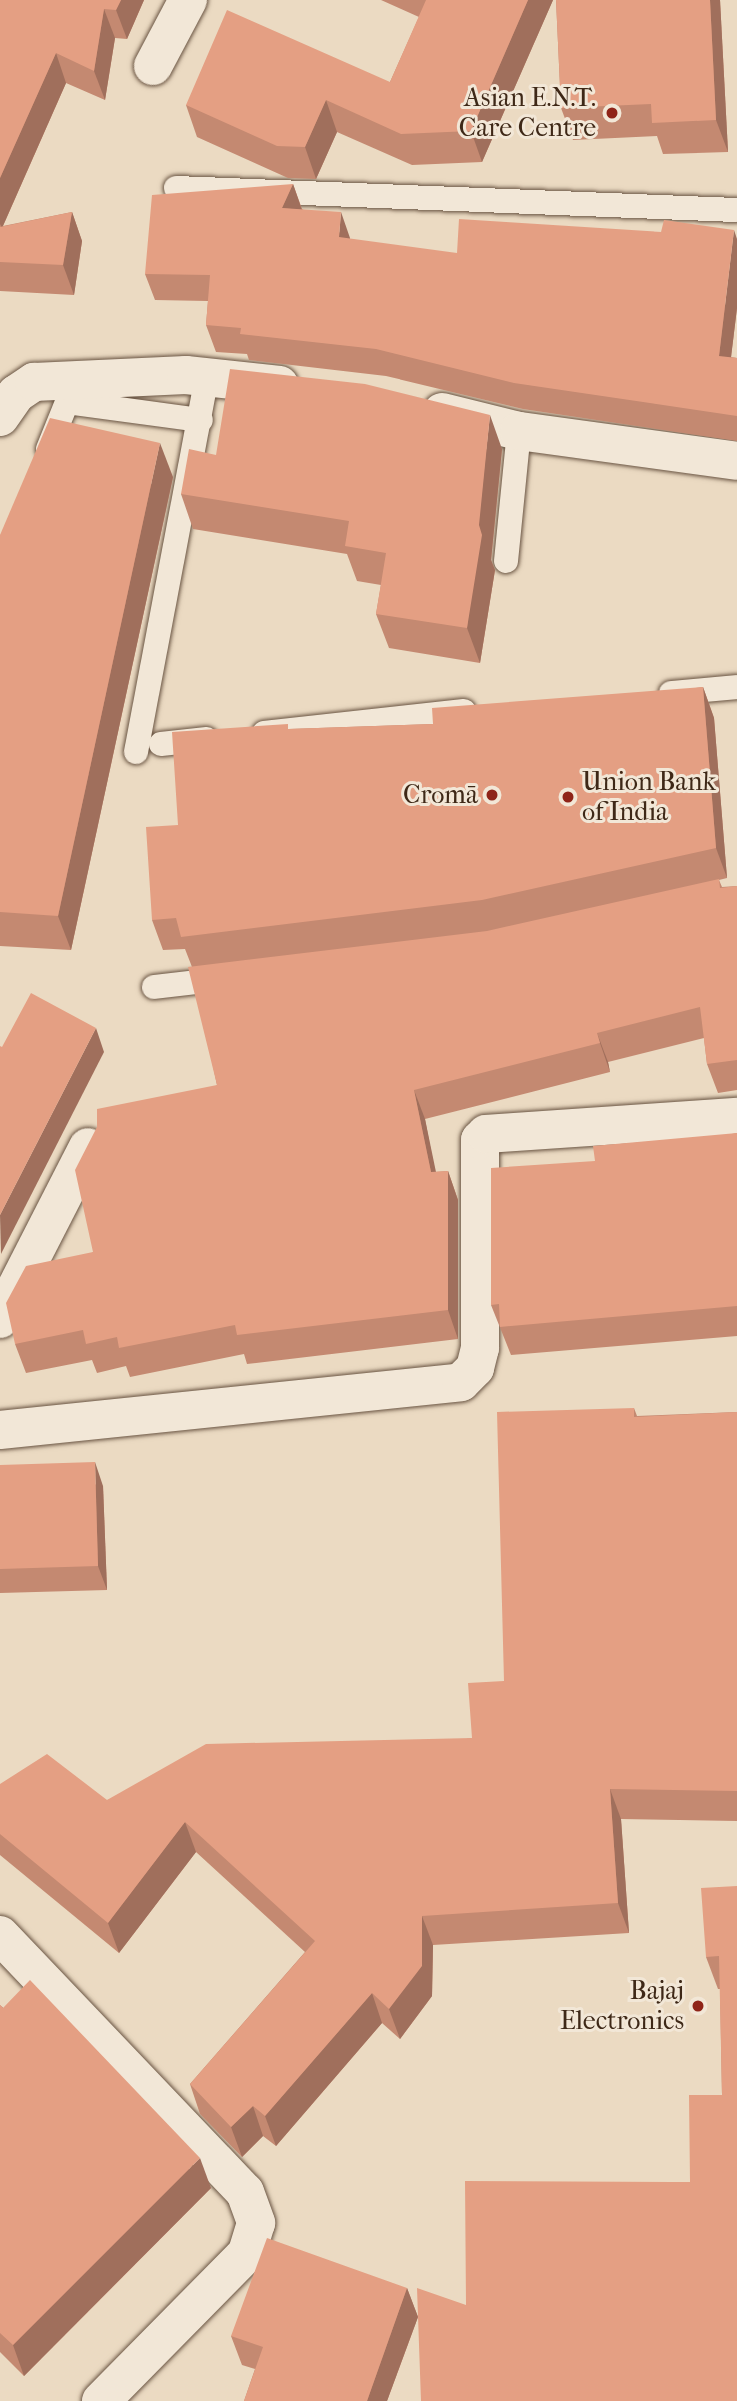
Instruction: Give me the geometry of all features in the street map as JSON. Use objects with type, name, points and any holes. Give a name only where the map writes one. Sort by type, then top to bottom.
[{"type":"street","points":[[152,66],[188,0]]},
{"type":"street","points":[[0,417],[16,394],[34,382],[207,376],[314,389]]},
{"type":"street","points":[[406,403],[519,431],[737,461]]},
{"type":"street","points":[[0,1430],[461,1382],[475,1368],[480,1348],[480,1140],[486,1134],[737,1117]]},
{"type":"street","points":[[0,1319],[88,1147]]},
{"type":"street","points":[[0,1935],[245,2192],[256,2223],[247,2253],[101,2401]]},
{"type":"lane","points":[[176,188],[737,210]]},
{"type":"lane","points":[[136,752],[201,421],[207,376]]},
{"type":"lane","points":[[36,476],[67,402],[201,421]]},
{"type":"lane","points":[[506,561],[519,431]]},
{"type":"lane","points":[[640,695],[737,687]]},
{"type":"lane","points":[[161,744],[488,708]]},
{"type":"lane","points":[[154,987],[249,975]]},
{"type":"building","points":[[0,0],[121,0],[116,10],[104,9],[94,71],[56,53],[0,178]]},
{"type":"building","points":[[426,0],[528,0],[471,131],[401,134],[326,100],[305,147],[277,146],[186,105],[227,10],[390,82]]},
{"type":"building","points":[[556,0],[710,0],[716,120],[652,123],[651,104],[561,108]]},
{"type":"building","points":[[293,184],[282,208],[341,212],[339,237],[457,253],[459,219],[661,232],[664,220],[734,230],[719,356],[737,358],[737,416],[514,383],[376,349],[240,334],[241,328],[206,325],[210,275],[145,274],[152,195]]},
{"type":"building","points":[[72,212],[63,265],[0,262],[0,227]]},
{"type":"building","points":[[230,369],[365,384],[490,415],[479,525],[482,535],[467,628],[376,614],[386,553],[345,546],[349,521],[181,494],[189,449],[216,455]]},
{"type":"building","points":[[50,418],[160,443],[58,916],[0,912],[0,535]]},
{"type":"building","points":[[703,687],[716,848],[482,900],[181,937],[176,918],[152,920],[146,827],[178,825],[172,732],[288,724],[288,729],[433,724],[432,708]]},
{"type":"building","points":[[719,879],[720,888],[737,886],[737,1060],[707,1064],[700,1007],[597,1033],[600,1043],[414,1090],[431,1172],[448,1171],[448,1310],[237,1335],[235,1325],[119,1348],[117,1337],[86,1344],[83,1330],[15,1344],[6,1303],[26,1266],[93,1252],[75,1170],[97,1127],[97,1109],[217,1085],[188,967],[487,931]]},
{"type":"building","points":[[31,993],[96,1028],[0,1215],[0,1046],[2,1047]]},
{"type":"building","points":[[737,1133],[737,1306],[500,1327],[499,1304],[491,1305],[491,1168],[595,1161],[593,1146]]},
{"type":"building","points":[[634,1408],[634,1417],[737,1412],[737,1791],[610,1789],[618,1903],[422,1916],[422,1966],[389,2009],[372,1993],[265,2116],[253,2106],[231,2127],[190,2084],[315,1941],[185,1822],[108,1923],[0,1834],[0,1784],[47,1754],[107,1800],[206,1744],[472,1738],[468,1683],[504,1681],[497,1412]]},
{"type":"building","points":[[95,1462],[98,1566],[0,1569],[0,1465]]},
{"type":"building","points":[[737,1886],[737,2401],[421,2401],[417,2288],[466,2305],[465,2181],[690,2182],[689,2095],[722,2095],[719,1956],[706,1957],[701,1888]]},
{"type":"building","points":[[30,1980],[200,2158],[13,2345],[0,2333],[0,2005],[3,2008]]},
{"type":"building","points":[[267,2238],[407,2288],[367,2401],[244,2401],[263,2347],[231,2336]]},
{"type":"place","name":"Asian E.N.T. Care Centre","points":[[612,113]]},
{"type":"place","name":"Cromā","points":[[492,795]]},
{"type":"place","name":"Union Bank of India","points":[[568,797]]},
{"type":"place","name":"Bajaj Electronics","points":[[698,2006]]}]
